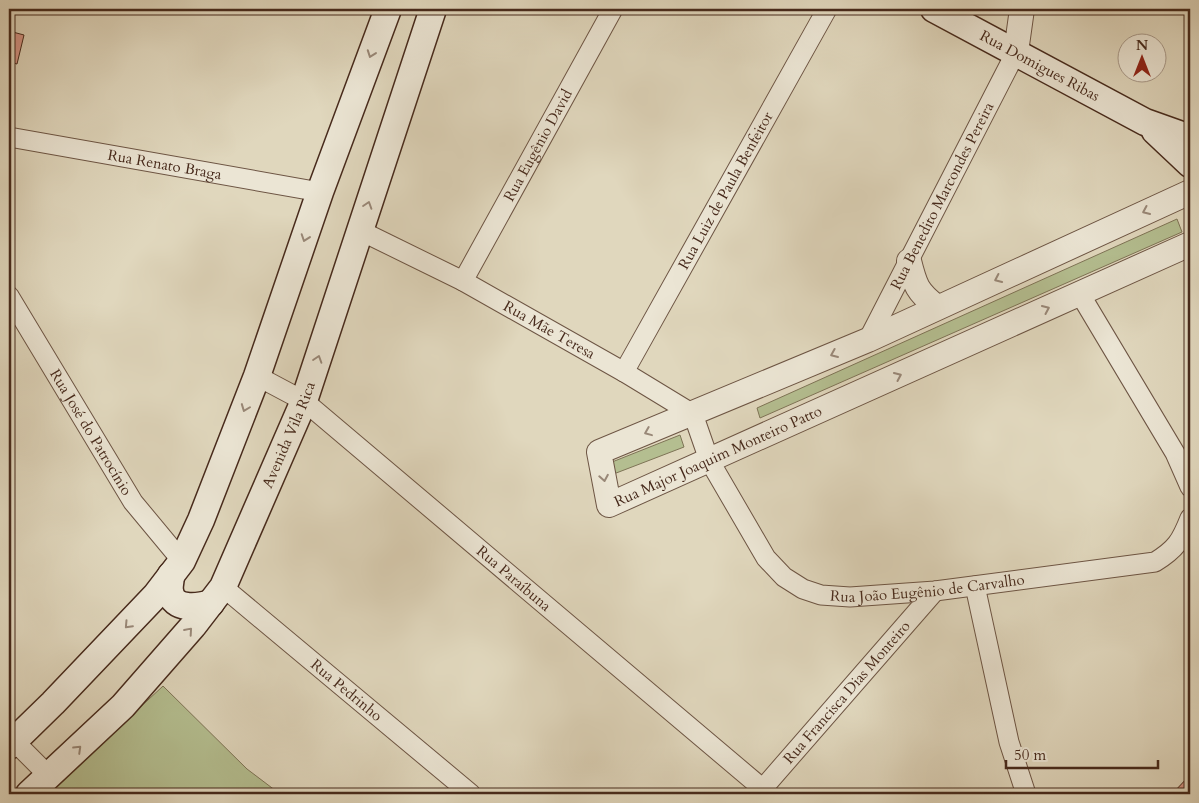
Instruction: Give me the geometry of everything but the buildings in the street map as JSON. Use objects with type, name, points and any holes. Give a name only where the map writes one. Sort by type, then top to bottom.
[{"type":"main road","points":[[10,740],[88,668],[156,595],[176,568],[201,520],[257,376],[320,192],[388,9]]},
{"type":"main road","name":"Avenida Vila Rica","points":[[29,794],[123,706],[217,595],[304,401],[433,9]]},
{"type":"main road","name":"Rua Domigues Ribas","points":[[934,9],[1145,122],[1190,138]]},
{"type":"main road","name":"Rua Domigues Ribas","points":[[1145,122],[1190,164]]},
{"type":"main road","points":[[176,568],[170,592],[174,601],[192,607],[217,595]]},
{"type":"street","name":"Rua Eugênio David","points":[[463,281],[614,9]]},
{"type":"street","name":"Rua Luiz de Paula Benfeitor","points":[[624,372],[827,9]]},
{"type":"street","points":[[1016,52],[1022,9]]},
{"type":"street","name":"Rua Benedito Marcondes Pereira","points":[[868,340],[1016,52]]},
{"type":"street","name":"Rua Renato Braga","points":[[9,137],[320,192]]},
{"type":"street","name":"Rua Major Joaquim Monteiro Patto","points":[[1190,192],[868,340],[600,452],[609,505],[1190,244]]},
{"type":"street","name":"Rua Mãe Teresa","points":[[359,230],[463,281],[624,372],[693,414]]},
{"type":"street","points":[[909,261],[915,286],[937,308]]},
{"type":"street","points":[[1080,294],[1175,453],[1190,486]]},
{"type":"street","name":"Rua José do Patrocínio","points":[[9,296],[133,502],[176,568]]},
{"type":"street","name":"Rua Paraíbuna","points":[[257,376],[304,401],[761,791]]},
{"type":"street","points":[[693,414],[709,460]]},
{"type":"street","name":"Rua João Eugênio de Carvalho","points":[[709,460],[766,558],[784,578],[803,589],[821,595],[850,597],[935,591],[1155,562],[1172,551],[1183,537],[1190,518]]},
{"type":"street","points":[[975,586],[1009,742],[1026,794]]},
{"type":"street","name":"Rua Francisca Dias Monteiro","points":[[761,791],[935,591]]},
{"type":"street","name":"Rua Pedrinho","points":[[217,595],[471,794]]},
{"type":"street","points":[[10,740],[49,776]]},
{"type":"green space","points":[[1177,219],[1182,232],[760,418],[757,408]]},
{"type":"green space","points":[[680,435],[684,447],[611,475],[607,464]]},
{"type":"green space","points":[[163,686],[247,769],[280,794],[47,794]]}]
